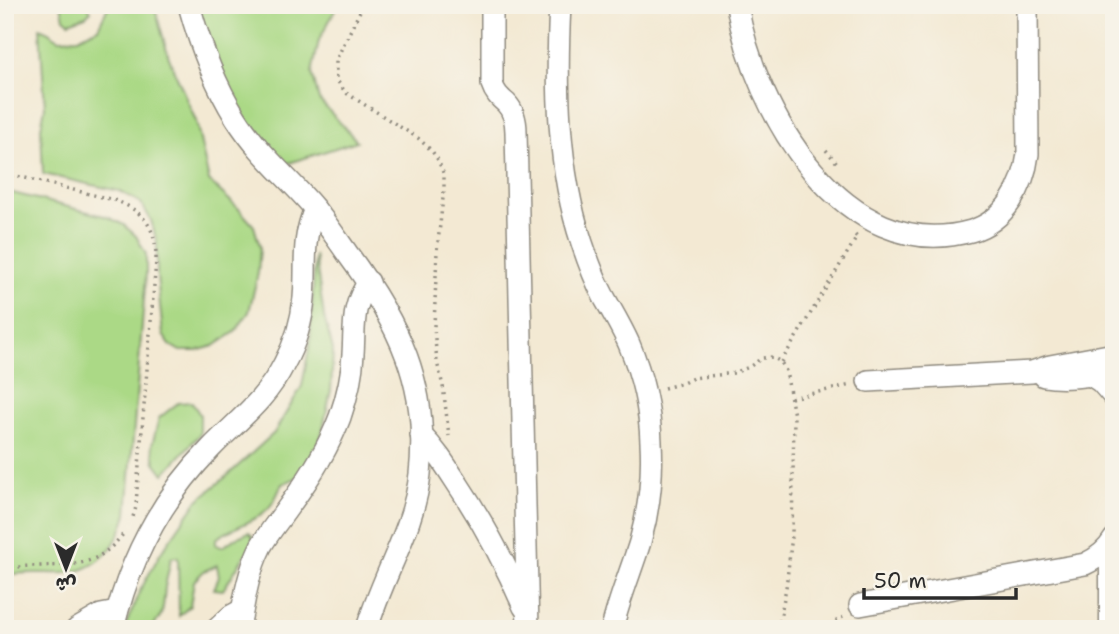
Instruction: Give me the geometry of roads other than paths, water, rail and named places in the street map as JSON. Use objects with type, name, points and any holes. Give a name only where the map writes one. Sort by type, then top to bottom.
[{"type":"street","points":[[189,5],[208,64],[237,119],[255,145],[315,209],[369,282],[387,311],[409,362],[418,398],[421,435],[416,500],[367,629]]},
{"type":"street","points":[[492,5],[492,84],[516,122],[528,623]]},
{"type":"street","points":[[560,5],[560,116],[574,216],[590,267],[628,343],[645,393],[651,441],[648,503],[640,541],[612,629]]},
{"type":"street","points":[[737,5],[744,38],[765,95],[796,149],[817,174],[860,214],[905,233],[923,236],[958,234],[987,223],[1007,206],[1022,182],[1028,154],[1027,5]]},
{"type":"street","points":[[77,629],[101,615],[115,621],[142,545],[174,490],[212,447],[249,414],[275,382],[285,364],[300,323],[304,301],[305,243],[315,209]]},
{"type":"street","points":[[217,629],[232,616],[240,620],[249,577],[261,546],[318,463],[340,417],[351,375],[354,315],[362,292],[369,282]]},
{"type":"street","points":[[868,381],[1032,372],[1050,366],[1113,359]]},
{"type":"street","points":[[1032,372],[1055,377],[1090,375],[1113,359]]},
{"type":"street","points":[[1090,375],[1101,382],[1114,397]]},
{"type":"street","points":[[421,435],[446,465],[483,524],[500,555],[528,623]]},
{"type":"street","points":[[860,605],[1085,564],[1096,559],[1110,545]]},
{"type":"lane","points":[[1105,629],[1110,545]]}]
